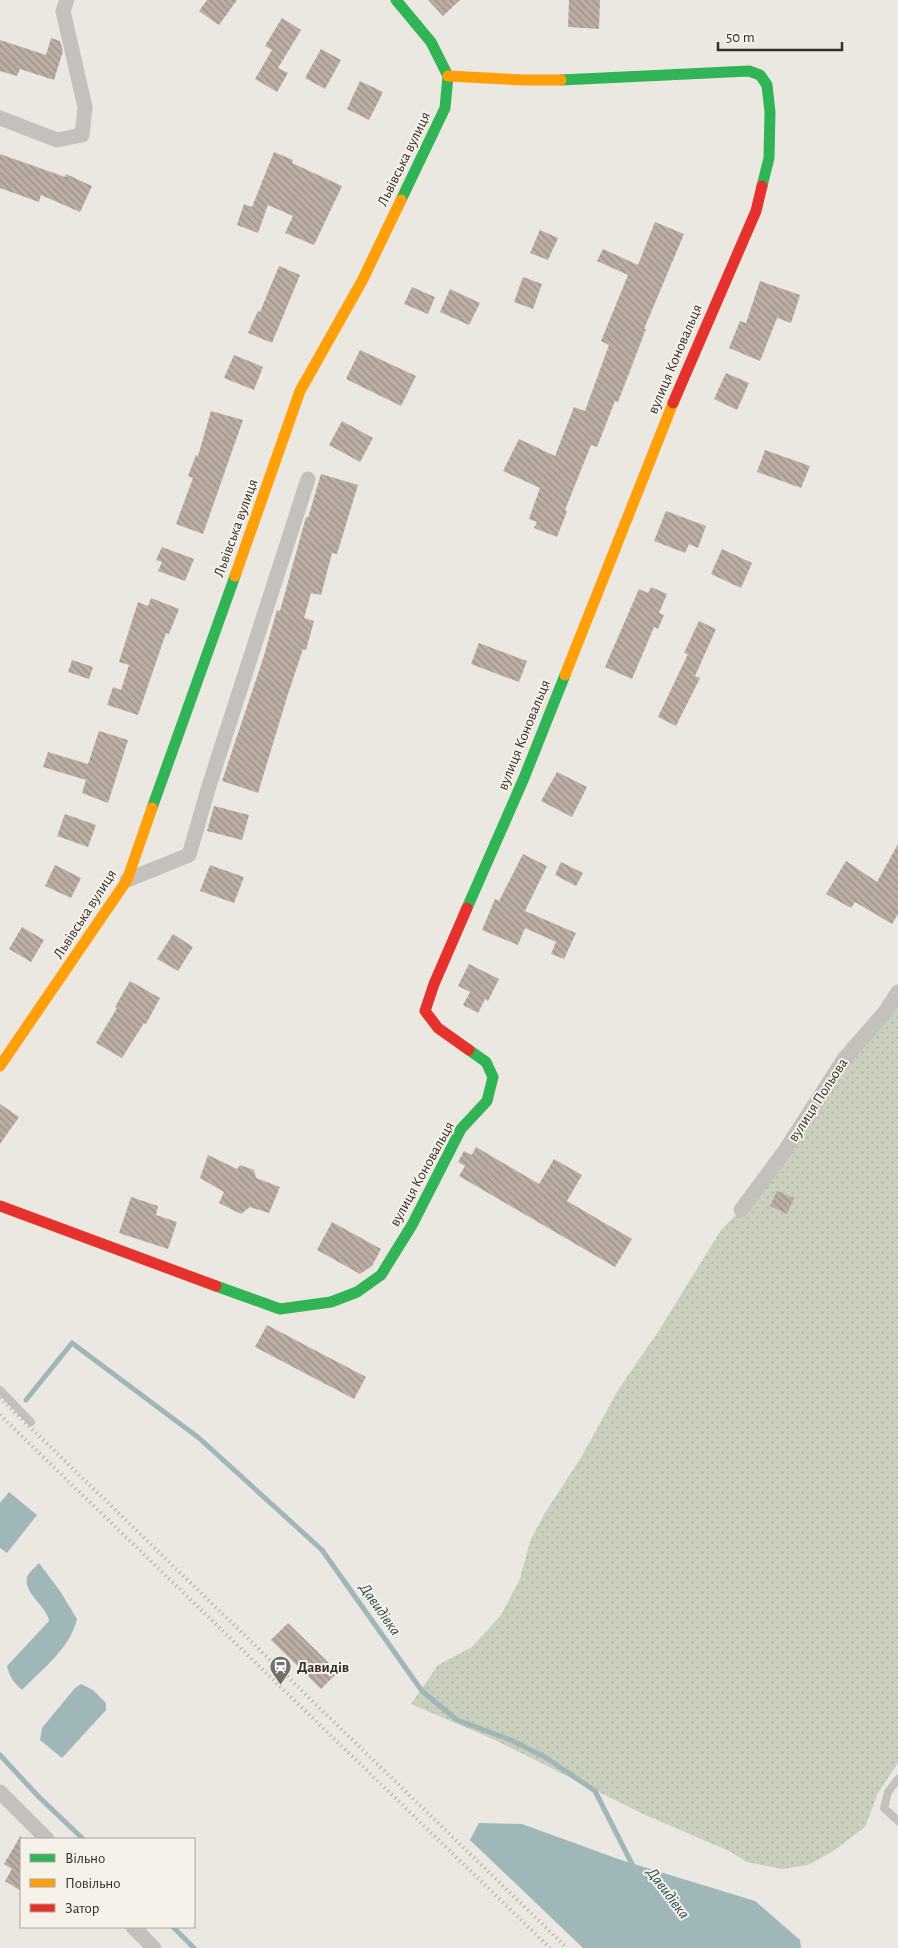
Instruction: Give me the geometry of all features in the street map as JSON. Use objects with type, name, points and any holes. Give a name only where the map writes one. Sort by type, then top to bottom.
[{"type":"street","points":[[0,118],[57,140],[82,135],[85,107],[63,11],[66,0]]},
{"type":"street","points":[[396,0],[430,42],[448,76]]},
{"type":"street","name":"вулиця Коновальця","points":[[0,1206],[280,1309],[331,1302],[357,1292],[381,1275],[412,1225],[461,1130],[487,1101],[493,1077],[486,1062],[438,1028],[425,1011],[434,984],[524,778],[688,365],[756,211],[769,158],[770,112],[767,85],[760,75],[748,71],[601,79],[524,80],[448,76]]},
{"type":"street","name":"Львівська вулиця","points":[[0,1066],[127,880],[300,391],[362,281],[445,108],[448,76]]},
{"type":"street","points":[[127,880],[188,855],[308,479]]},
{"type":"street","name":"вулиця Польова","points":[[741,1210],[784,1152],[844,1059],[885,1012],[898,992]]},
{"type":"street","points":[[0,1792],[46,1838]]},
{"type":"street","points":[[134,1928],[154,1948]]},
{"type":"lane","points":[[0,1390],[31,1422]]},
{"type":"lane","points":[[898,1779],[888,1792],[884,1808],[898,1821]]},
{"type":"green space","points":[[898,992],[898,1763],[878,1793],[865,1827],[832,1852],[808,1865],[782,1869],[747,1862],[729,1851],[641,1813],[495,1740],[411,1704],[438,1665],[472,1647],[501,1615],[520,1579],[530,1541],[545,1513],[582,1456],[618,1390],[658,1332],[721,1230],[741,1210]]},
{"type":"water","points":[[9,1492],[37,1515],[7,1553],[0,1548],[0,1503]]},
{"type":"water","points":[[39,1563],[60,1591],[77,1619],[62,1649],[22,1690],[12,1679],[7,1666],[49,1621],[44,1610],[28,1587],[28,1575]]},
{"type":"water","points":[[81,1684],[93,1690],[106,1703],[106,1710],[62,1758],[40,1740],[42,1728],[75,1688]]},
{"type":"water","points":[[479,1823],[522,1824],[621,1860],[755,1901],[800,1940],[801,1948],[583,1948],[470,1840]]},
{"type":"building","points":[[207,0],[237,0],[219,25],[199,11]]},
{"type":"building","points":[[428,0],[460,0],[443,16]]},
{"type":"building","points":[[569,0],[600,0],[599,29],[568,27]]},
{"type":"building","points":[[282,18],[301,30],[278,68],[288,73],[277,92],[255,79],[272,50],[265,46]]},
{"type":"building","points":[[51,38],[60,41],[63,51],[54,80],[20,69],[17,76],[0,71],[0,40],[46,55]]},
{"type":"building","points":[[321,49],[341,60],[325,89],[305,78]]},
{"type":"building","points":[[360,81],[383,92],[369,120],[347,109]]},
{"type":"building","points":[[274,152],[293,160],[292,163],[342,186],[314,245],[285,233],[293,216],[268,205],[258,233],[237,225],[244,204],[252,207]]},
{"type":"building","points":[[0,154],[65,177],[66,174],[92,186],[80,212],[41,195],[39,202],[0,188]]},
{"type":"building","points":[[655,222],[684,234],[644,329],[646,329],[618,402],[615,401],[597,447],[591,445],[565,510],[567,511],[557,537],[534,528],[537,522],[529,519],[540,488],[503,471],[519,439],[555,456],[574,407],[585,411],[609,345],[601,341],[628,275],[597,261],[603,249],[638,265]]},
{"type":"building","points":[[540,230],[558,238],[548,260],[530,253]]},
{"type":"building","points":[[279,266],[300,275],[272,343],[248,333],[258,311],[260,312]]},
{"type":"building","points":[[523,277],[542,284],[533,309],[514,302]]},
{"type":"building","points":[[760,281],[800,295],[791,323],[777,318],[760,361],[729,348],[740,321],[746,323]]},
{"type":"building","points":[[412,287],[435,297],[428,314],[404,304]]},
{"type":"building","points":[[450,289],[480,303],[469,325],[440,312]]},
{"type":"building","points":[[360,350],[416,376],[401,406],[346,379]]},
{"type":"building","points":[[234,355],[263,367],[254,390],[224,378]]},
{"type":"building","points":[[726,373],[749,383],[737,410],[714,399]]},
{"type":"building","points":[[211,411],[243,420],[203,534],[176,524],[193,478],[188,476],[196,455],[198,456]]},
{"type":"building","points":[[342,421],[373,438],[360,462],[329,445]]},
{"type":"building","points":[[765,450],[810,466],[801,488],[757,472]]},
{"type":"building","points":[[321,474],[358,485],[337,554],[332,553],[321,595],[311,593],[304,618],[314,621],[306,650],[303,649],[288,694],[258,793],[222,781],[263,659],[277,610],[280,611],[306,517],[308,518]]},
{"type":"building","points":[[666,511],[706,526],[698,548],[689,544],[685,553],[654,541]]},
{"type":"building","points":[[162,547],[194,559],[185,581],[158,571],[162,562],[156,560]]},
{"type":"building","points":[[722,549],[752,563],[741,588],[711,574]]},
{"type":"building","points":[[651,587],[667,594],[659,613],[664,615],[658,629],[654,627],[632,679],[605,667],[639,589],[648,593]]},
{"type":"building","points":[[151,598],[179,609],[169,634],[166,633],[138,715],[107,705],[113,687],[121,690],[129,665],[119,662],[138,602],[148,606]]},
{"type":"building","points":[[699,621],[716,629],[695,676],[700,678],[676,726],[658,717],[688,654],[684,653]]},
{"type":"building","points":[[479,643],[527,661],[519,682],[471,664]]},
{"type":"building","points":[[72,660],[93,667],[89,679],[68,672]]},
{"type":"building","points":[[99,731],[128,740],[108,803],[82,793],[86,780],[43,767],[48,752],[88,764]]},
{"type":"building","points":[[557,772],[587,787],[572,817],[541,801]]},
{"type":"building","points":[[214,806],[249,815],[242,840],[207,831]]},
{"type":"building","points":[[65,814],[96,825],[88,847],[57,836]]},
{"type":"building","points":[[898,844],[898,914],[892,924],[855,902],[851,908],[826,894],[846,861],[877,882]]},
{"type":"building","points":[[523,854],[547,866],[525,911],[576,933],[564,959],[551,954],[556,942],[525,928],[518,945],[482,930],[495,899],[499,901]]},
{"type":"building","points":[[561,862],[583,873],[576,886],[555,875]]},
{"type":"building","points":[[55,865],[81,878],[71,898],[45,886]]},
{"type":"building","points":[[210,865],[244,877],[234,903],[200,891]]},
{"type":"building","points":[[22,927],[44,940],[31,962],[9,949]]},
{"type":"building","points":[[173,934],[193,947],[178,971],[157,959]]},
{"type":"building","points":[[469,964],[499,979],[488,1001],[485,999],[478,1013],[463,1005],[470,992],[458,986]]},
{"type":"building","points":[[130,981],[160,998],[146,1024],[144,1023],[122,1058],[96,1043],[117,1008],[115,1007]]},
{"type":"building","points":[[0,1104],[19,1117],[0,1144]]},
{"type":"building","points":[[476,1147],[539,1184],[554,1159],[582,1175],[567,1201],[632,1239],[615,1267],[459,1176],[465,1166],[458,1162],[464,1151],[472,1155]]},
{"type":"building","points":[[208,1155],[237,1169],[240,1165],[254,1170],[256,1178],[280,1187],[269,1213],[250,1207],[241,1214],[219,1203],[224,1192],[200,1178]]},
{"type":"building","points":[[777,1191],[794,1198],[787,1214],[770,1206]]},
{"type":"building","points":[[131,1197],[158,1206],[156,1215],[177,1222],[168,1249],[119,1233]]},
{"type":"building","points":[[332,1222],[381,1249],[372,1266],[360,1274],[317,1250]]},
{"type":"building","points":[[267,1325],[366,1377],[354,1399],[255,1347]]},
{"type":"building","points":[[288,1623],[338,1672],[321,1689],[271,1640]]},
{"type":"building","points":[[21,1835],[20,1890],[5,1881],[12,1869],[4,1864]]},
{"type":"waterway","name":"Давидівка","points":[[26,1400],[72,1343],[199,1438],[322,1550],[422,1691],[457,1720],[511,1740],[545,1757],[595,1791],[634,1868]]},
{"type":"waterway","points":[[0,1755],[38,1796],[82,1838]]},
{"type":"waterway","points":[[174,1928],[194,1948]]},
{"type":"railway","points":[[0,1398],[567,1948]]},
{"type":"railway","points":[[0,1415],[550,1948]]},
{"type":"traffic: fast","points":[[396,0],[431,42],[448,76],[445,108],[401,200]]},
{"type":"traffic: fast","points":[[561,80],[749,71],[760,75],[767,85],[770,112],[769,158],[762,186]]},
{"type":"traffic: fast","points":[[152,808],[235,576]]},
{"type":"traffic: fast","points":[[467,908],[524,778],[565,675]]},
{"type":"traffic: fast","points":[[216,1286],[280,1309],[331,1302],[357,1292],[381,1275],[412,1225],[461,1129],[487,1101],[493,1077],[486,1062],[469,1050]]},
{"type":"traffic: slow","points":[[448,76],[561,80]]},
{"type":"traffic: slow","points":[[235,576],[300,391],[362,281],[401,200]]},
{"type":"traffic: slow","points":[[565,675],[673,403]]},
{"type":"traffic: slow","points":[[0,1066],[127,880],[152,808]]},
{"type":"traffic: jam","points":[[673,403],[756,211],[762,186]]},
{"type":"traffic: jam","points":[[467,908],[434,984],[425,1011],[438,1028],[469,1050]]},
{"type":"traffic: jam","points":[[0,1206],[216,1286]]},
{"type":"place","name":"Давидів","points":[[281,1686]]}]
